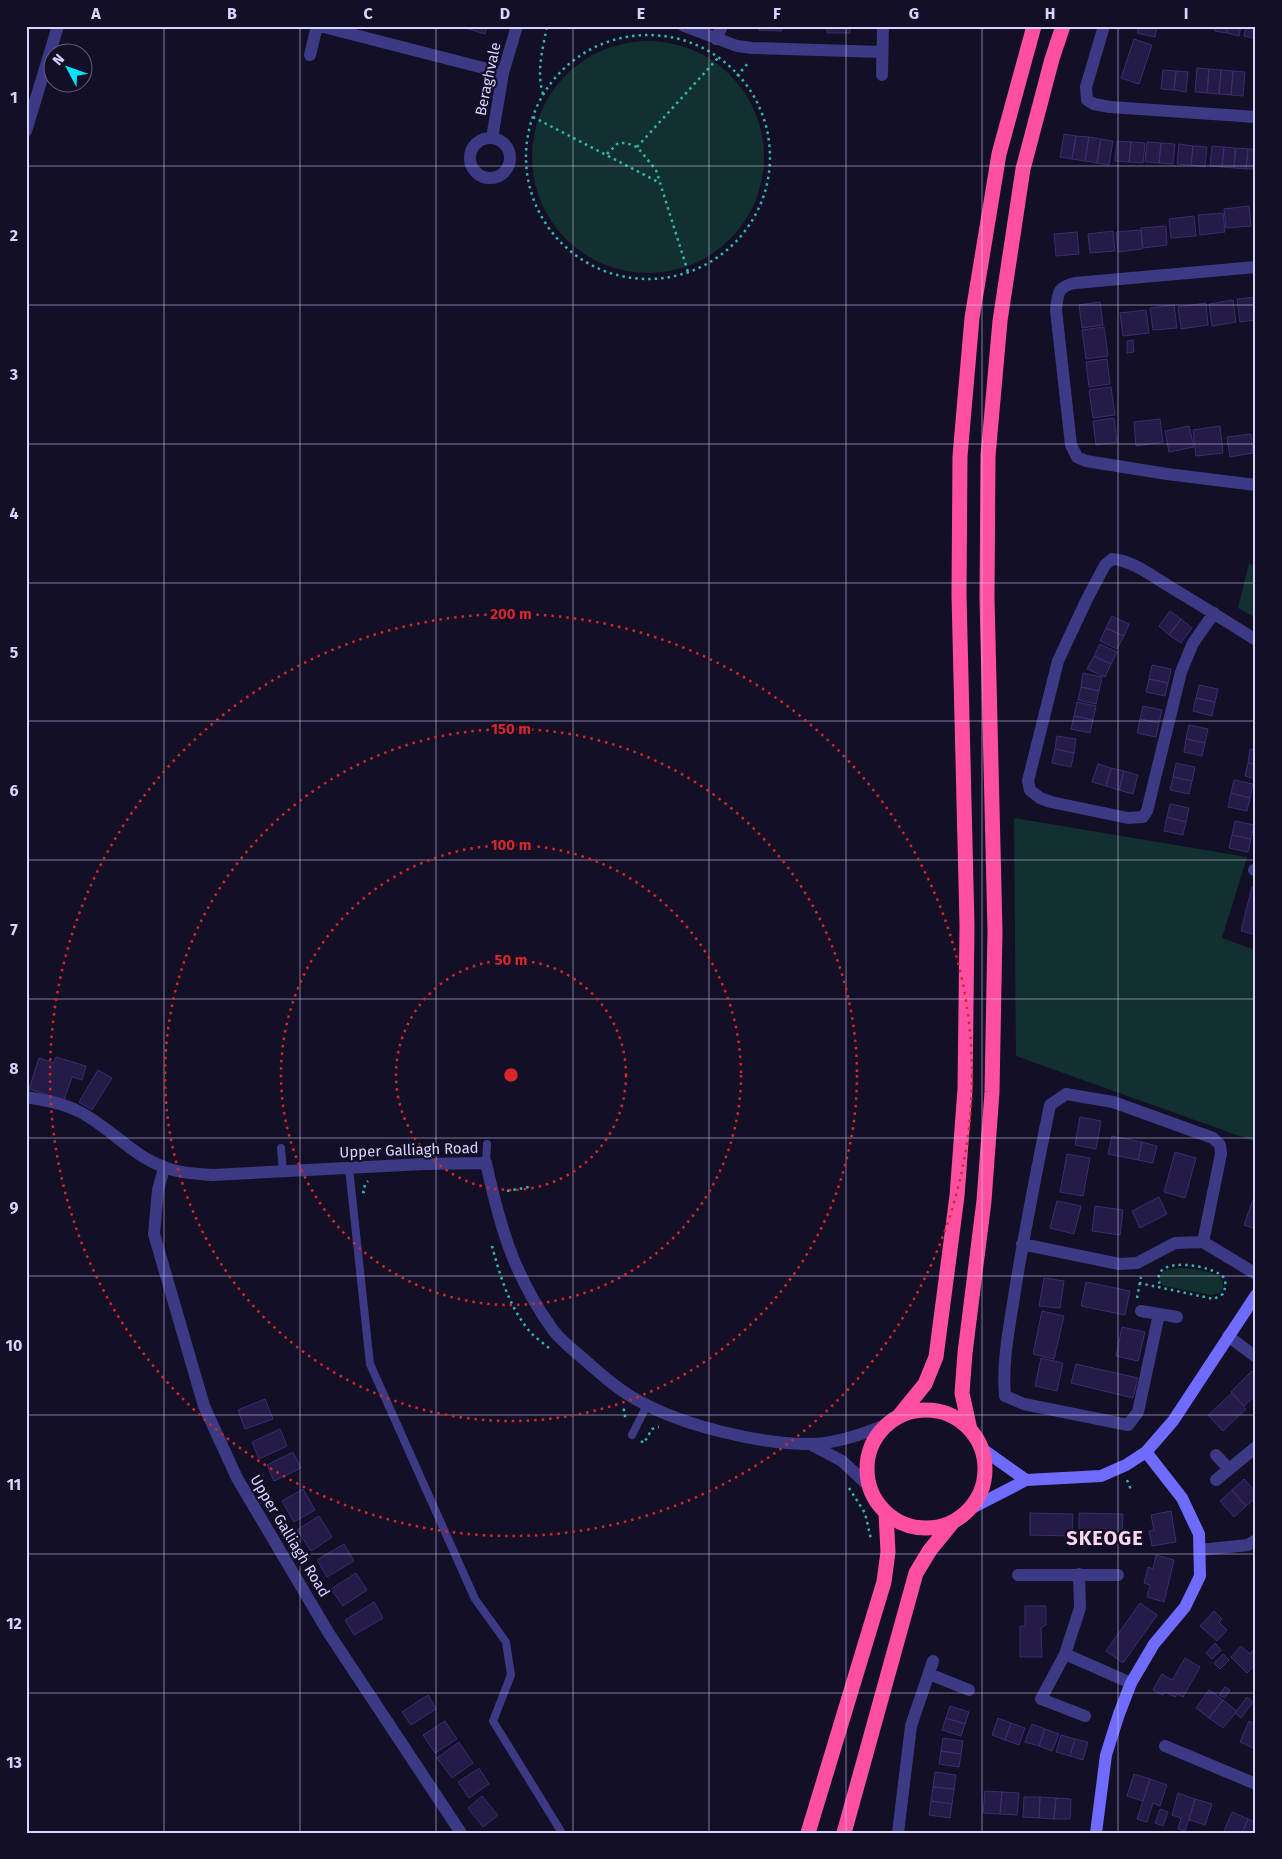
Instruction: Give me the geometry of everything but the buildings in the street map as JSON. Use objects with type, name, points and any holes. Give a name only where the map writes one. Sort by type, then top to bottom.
[{"type":"highway","points":[[899,1416],[925,1384],[936,1357],[957,1196],[965,1089],[967,935],[959,595],[960,456],[972,318],[999,154],[1034,26]]},
{"type":"highway","points":[[970,1430],[962,1393],[985,1191],[992,1092],[995,931],[987,598],[988,456],[1000,321],[1023,168],[1052,59],[1063,26]]},
{"type":"highway","points":[[844,1833],[916,1573],[930,1550],[953,1522],[970,1509],[979,1495],[984,1480],[981,1448],[970,1430],[956,1418],[937,1411],[918,1410],[899,1416],[885,1425],[875,1438],[868,1454],[866,1470],[869,1486],[876,1501],[886,1513],[901,1523],[918,1528],[936,1528],[953,1522]]},
{"type":"highway","points":[[808,1833],[884,1582],[888,1552],[886,1513]]},
{"type":"street","points":[[26,131],[58,26]]},
{"type":"street","points":[[310,55],[319,26],[503,73]]},
{"type":"street","name":"Beraghvale","points":[[492,138],[503,73],[517,26]]},
{"type":"street","points":[[684,26],[737,46],[752,48],[882,52]]},
{"type":"street","points":[[716,39],[722,26]]},
{"type":"street","points":[[882,75],[883,26]]},
{"type":"street","points":[[1104,26],[1086,87],[1087,100],[1110,108],[1256,117]]},
{"type":"street","points":[[1256,267],[1066,285],[1060,289],[1056,310],[1071,445],[1077,457],[1086,461],[1122,465],[1145,471],[1256,485]]},
{"type":"street","points":[[1214,612],[1193,643],[1181,672],[1147,811],[1143,817],[1128,818],[1051,802],[1040,798],[1030,790],[1028,781],[1058,661],[1087,598],[1105,565],[1112,559],[1121,559],[1153,576],[1214,612],[1256,640]]},
{"type":"street","points":[[1159,1314],[1138,1412],[1128,1425],[1024,1404],[1006,1396],[1004,1385],[1007,1340],[1022,1244],[1050,1105],[1066,1094],[1112,1102],[1214,1138],[1220,1145],[1221,1154],[1203,1242]]},
{"type":"street","name":"Upper Galliagh Road","points":[[26,1097],[59,1104],[78,1111],[145,1158],[164,1168],[180,1172],[213,1175],[424,1164],[486,1163],[506,1243],[518,1273],[537,1306],[555,1332],[609,1381],[647,1406],[670,1416],[711,1429],[774,1441],[810,1444],[850,1438],[885,1425]]},
{"type":"street","name":"Upper Galliagh Road","points":[[164,1168],[158,1190],[154,1234],[204,1406],[237,1478],[328,1632],[461,1833]]},
{"type":"street","points":[[1022,1244],[1120,1264],[1138,1263],[1175,1243],[1203,1242],[1256,1274]]},
{"type":"street","points":[[970,1509],[1026,1480],[1101,1476],[1126,1466],[1146,1452],[1173,1421],[1256,1295]]},
{"type":"street","points":[[1141,1311],[1177,1318]]},
{"type":"street","points":[[1228,1336],[1256,1356]]},
{"type":"street","name":"Upper Galliagh Road","points":[[810,1444],[842,1462],[869,1486]]},
{"type":"street","points":[[1216,1480],[1256,1447]]},
{"type":"street","points":[[981,1448],[1026,1480]]},
{"type":"street","points":[[1096,1833],[1106,1755],[1131,1683],[1154,1644],[1185,1607],[1200,1576],[1199,1534],[1182,1498],[1146,1452]]},
{"type":"street","points":[[1216,1455],[1229,1468]]},
{"type":"street","points":[[1200,1550],[1248,1545],[1256,1540]]},
{"type":"street","points":[[1079,1574],[1080,1608],[1066,1654],[1041,1699],[1085,1716]]},
{"type":"street","points":[[1018,1576],[1118,1575]]},
{"type":"street","points":[[1066,1654],[1131,1683]]},
{"type":"street","points":[[900,1832],[911,1726],[933,1661]]},
{"type":"street","points":[[929,1674],[969,1690]]},
{"type":"street","points":[[1165,1746],[1256,1784]]},
{"type":"lane","points":[[486,1163],[487,1144]]},
{"type":"lane","points":[[281,1148],[283,1172]]},
{"type":"lane","points":[[349,1168],[370,1364],[475,1599],[506,1642],[511,1675],[493,1721],[562,1833]]},
{"type":"lane","points":[[632,1435],[647,1406]]},
{"type":"path","points":[[543,94],[539,83],[542,50],[548,26]]},
{"type":"path","points":[[649,34],[691,42],[718,58],[728,64],[754,96],[769,136],[769,179],[754,218],[730,249],[697,270],[660,280],[621,277],[585,263],[556,239],[535,206],[526,168],[528,130],[543,94],[570,62],[608,41],[649,34]]},
{"type":"path","points":[[737,76],[751,59],[752,48]]},
{"type":"path","points":[[637,147],[718,58]]},
{"type":"path","points":[[533,117],[660,183]]},
{"type":"path","points":[[606,154],[618,143],[626,142],[637,147],[656,170],[688,272]]},
{"type":"path","points":[[493,1193],[529,1187]]},
{"type":"path","points":[[1138,1263],[1141,1276],[1136,1296],[1141,1311]]},
{"type":"path","points":[[497,1265],[514,1308],[531,1333]]},
{"type":"path","points":[[1140,1283],[1214,1299],[1223,1294],[1226,1285],[1224,1278],[1214,1271],[1201,1267],[1176,1266],[1164,1267],[1158,1273],[1157,1280],[1161,1287]]},
{"type":"path","points":[[846,1485],[865,1513],[872,1543]]},
{"type":"green space","points":[[637,41],[659,41],[693,49],[703,54],[722,67],[738,83],[756,112],[762,134],[764,157],[762,180],[756,202],[745,222],[722,247],[693,265],[659,273],[637,273],[603,265],[593,260],[574,247],[558,231],[540,202],[532,168],[532,146],[540,112],[545,102],[558,83],[574,67],[603,49]]},
{"type":"green space","points":[[1249,563],[1256,567],[1256,618],[1238,608]]},
{"type":"green space","points":[[1014,818],[1247,857],[1222,938],[1256,950],[1256,1142],[1016,1056]]},
{"type":"green space","points":[[1180,1268],[1206,1271],[1218,1276],[1222,1280],[1223,1285],[1220,1293],[1211,1295],[1164,1286],[1159,1280],[1161,1273],[1166,1270]]},
{"type":"district","name":"SKEOGE","points":[[1105,1538]]}]
